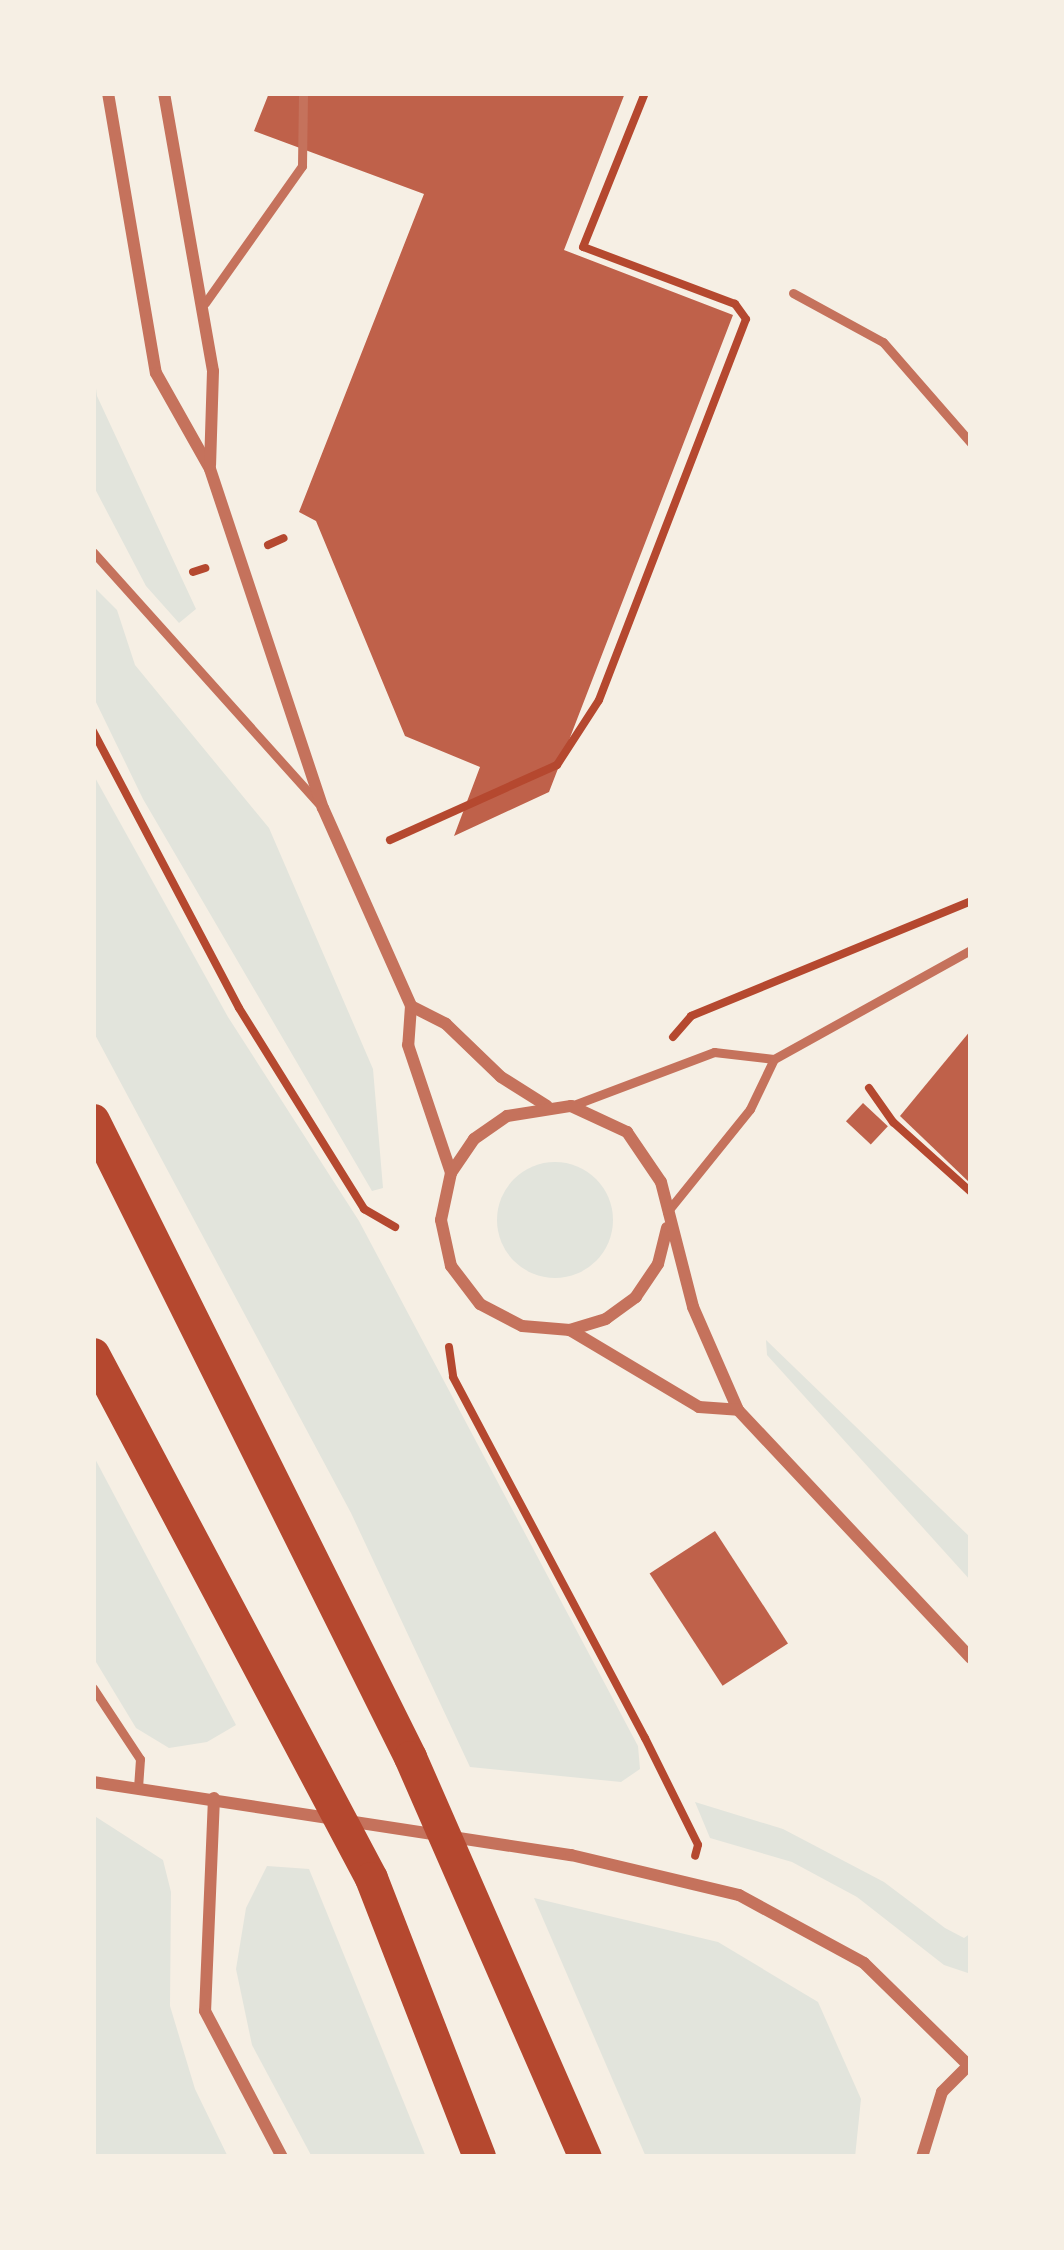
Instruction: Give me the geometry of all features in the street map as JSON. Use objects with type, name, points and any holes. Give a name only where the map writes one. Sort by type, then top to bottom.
[{"type":"highway","points":[[93,1120],[474,1890],[585,2157]]},
{"type":"highway","points":[[93,1354],[371,1878],[479,2157]]},
{"type":"street","points":[[108,93],[156,373],[210,469],[322,808],[411,1006],[408,1046],[451,1173]]},
{"type":"street","points":[[164,93],[205,303],[213,371],[210,469]]},
{"type":"street","points":[[411,1006],[446,1024],[501,1077],[547,1106]]},
{"type":"street","points":[[547,1106],[571,1106],[601,1116],[647,1154],[667,1212],[658,1264],[636,1297],[606,1319],[570,1330],[523,1326],[494,1311],[451,1266],[441,1220],[451,1173],[474,1139],[507,1116],[547,1106]]},
{"type":"street","points":[[667,1228],[737,1411],[971,1658]]},
{"type":"street","points":[[570,1330],[699,1407],[737,1411]]},
{"type":"street","points":[[93,1782],[571,1855],[739,1895],[864,1963],[970,2064],[942,2092],[922,2157]]},
{"type":"street","points":[[214,1798],[206,2011],[282,2157]]},
{"type":"lane","points":[[205,303],[302,166],[303,93]]},
{"type":"lane","points":[[793,293],[883,342],[971,443]]},
{"type":"lane","points":[[93,552],[322,808]]},
{"type":"lane","points":[[667,1212],[750,1109],[774,1059],[971,950]]},
{"type":"lane","points":[[571,1106],[714,1052],[774,1059]]},
{"type":"lane","points":[[93,1688],[140,1759],[138,1787]]},
{"type":"path","points":[[389,840],[557,765],[598,700],[746,319],[735,304],[583,248],[645,93]]},
{"type":"path","points":[[268,545],[284,538]]},
{"type":"path","points":[[193,572],[206,568]]},
{"type":"path","points":[[93,731],[239,1008],[364,1209],[395,1227]]},
{"type":"path","points":[[671,1031],[971,901]]},
{"type":"path","points":[[869,1088],[893,1122],[971,1192]]},
{"type":"path","points":[[449,1346],[452,1377],[698,1846]]},
{"type":"shaded area","points":[[93,365],[97,396],[196,609],[179,623],[146,586],[93,485]]},
{"type":"shaded area","points":[[93,586],[117,610],[135,665],[269,828],[373,1069],[383,1188],[372,1191],[143,799],[93,696]]},
{"type":"shaded area","points":[[93,774],[228,1017],[359,1221],[638,1746],[640,1769],[621,1782],[470,1767],[351,1513],[93,1031]]},
{"type":"shaded area","points":[[555,1162],[577,1166],[596,1179],[609,1198],[613,1220],[609,1242],[596,1261],[577,1274],[555,1278],[533,1274],[514,1261],[501,1242],[497,1220],[501,1198],[514,1179],[533,1166]]},
{"type":"shaded area","points":[[766,1340],[971,1538],[971,1581],[767,1355]]},
{"type":"shaded area","points":[[93,1455],[236,1725],[207,1742],[169,1748],[136,1728],[93,1657]]},
{"type":"shaded area","points":[[695,1802],[783,1829],[884,1882],[945,1928],[964,1938],[971,1933],[971,1974],[944,1965],[857,1897],[792,1862],[710,1838]]},
{"type":"shaded area","points":[[93,1815],[163,1860],[171,1892],[170,2006],[195,2089],[228,2157],[93,2157]]},
{"type":"shaded area","points":[[267,1866],[309,1869],[426,2157],[312,2157],[252,2045],[236,1969],[246,1908]]},
{"type":"shaded area","points":[[534,1898],[718,1942],[818,2002],[861,2099],[855,2157],[646,2157]]},
{"type":"building","points":[[269,93],[625,93],[564,250],[733,315],[549,792],[454,836],[480,767],[405,736],[316,521],[299,512],[424,194],[254,131]]},
{"type":"building","points":[[971,1030],[971,1184],[900,1116]]},
{"type":"building","points":[[863,1103],[888,1126],[871,1144],[846,1121]]},
{"type":"building","points":[[715,1531],[788,1643],[723,1686],[650,1573]]}]
